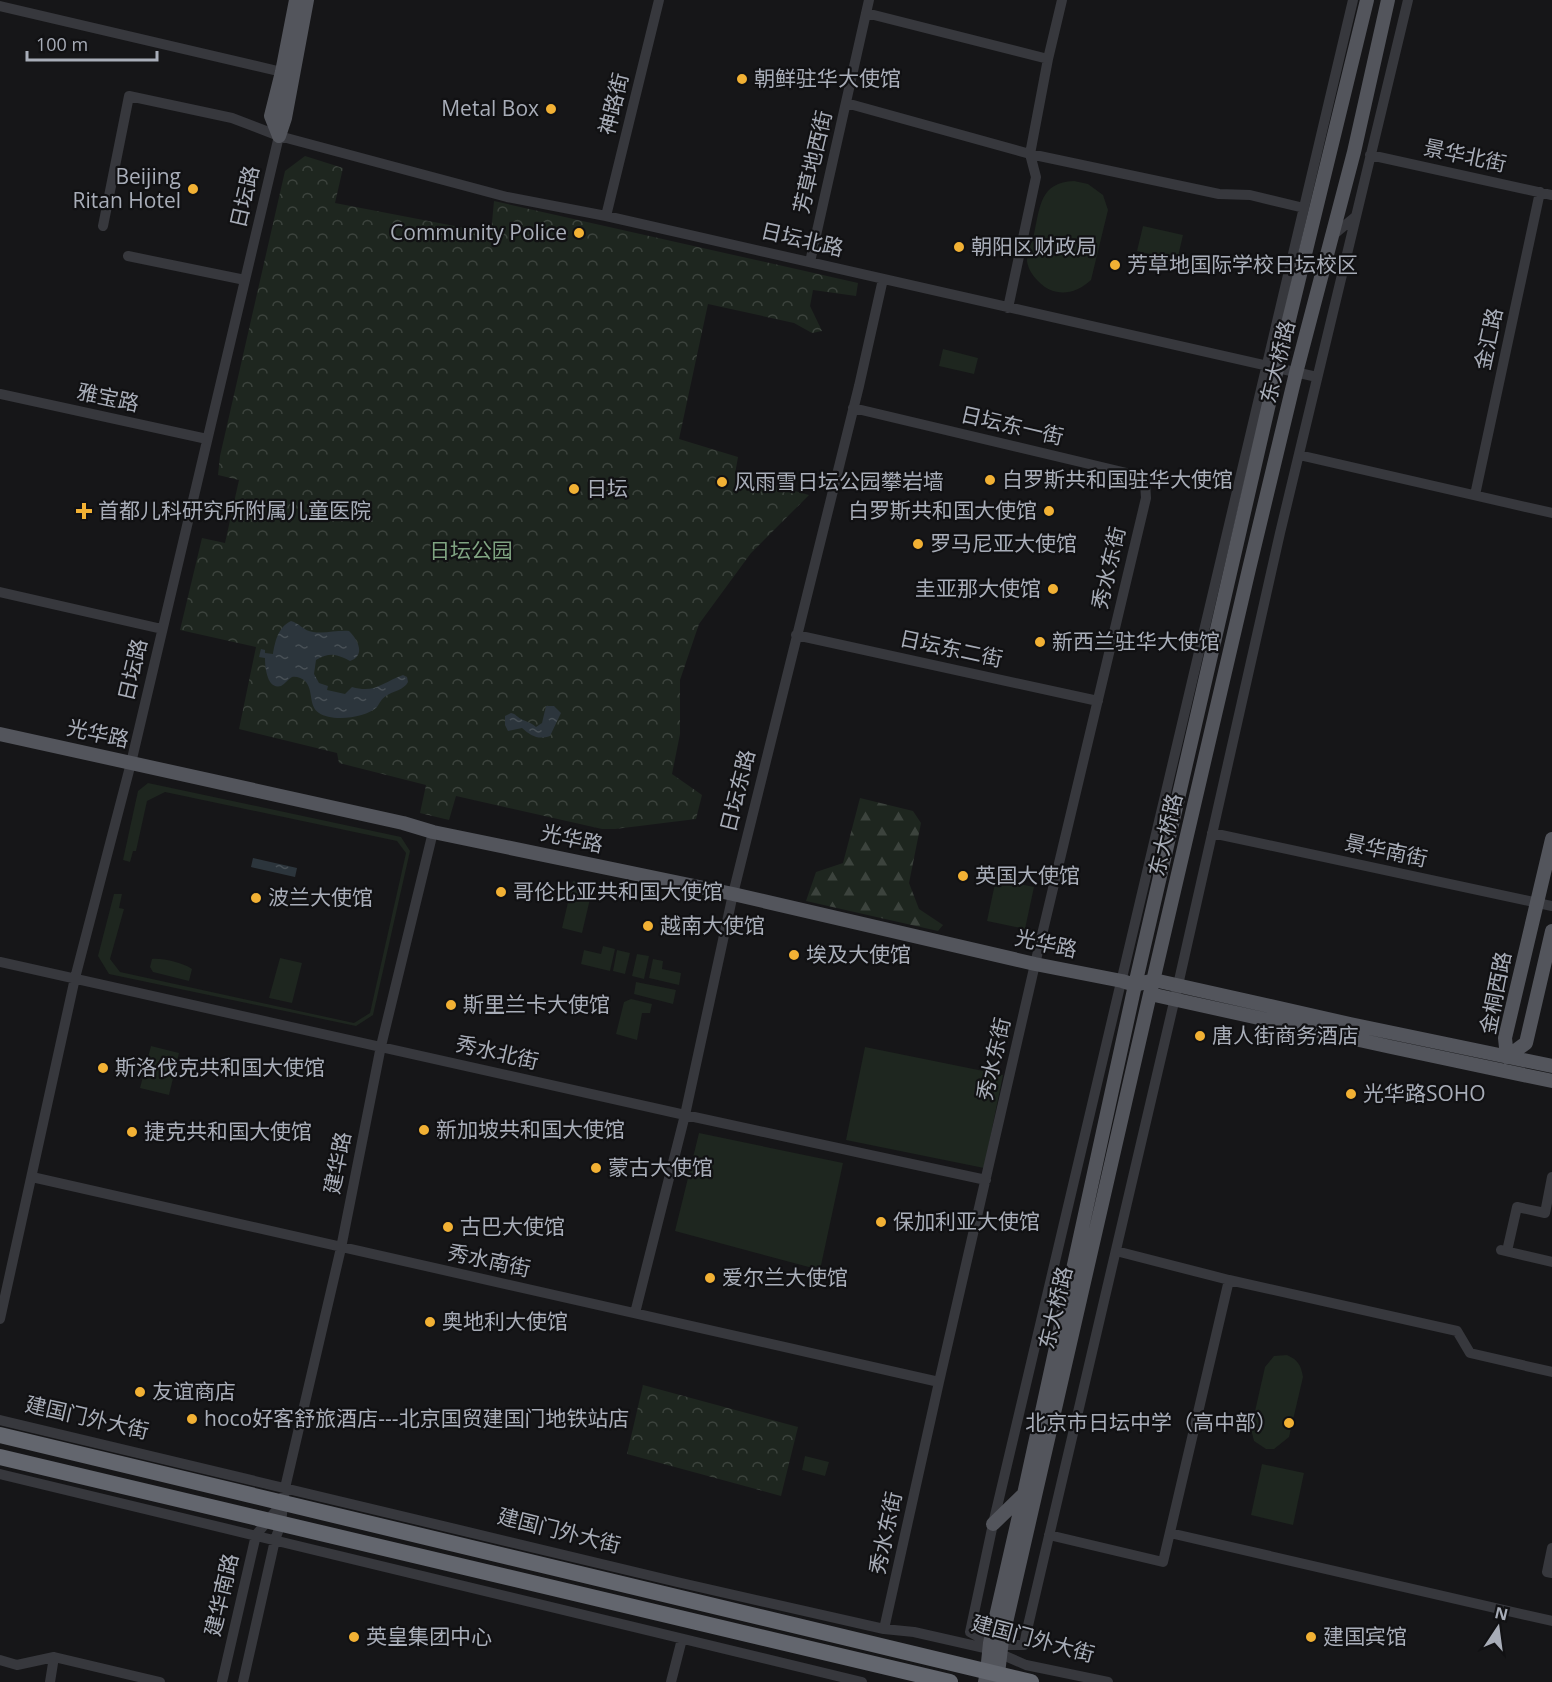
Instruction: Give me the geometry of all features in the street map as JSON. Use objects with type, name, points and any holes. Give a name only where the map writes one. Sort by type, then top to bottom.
[{"type":"highway","name":"建国门外大街","points":[[0,1435],[284,1495],[626,1585],[992,1677],[1031,1682]]},
{"type":"highway","points":[[0,1457],[950,1682]]},
{"type":"main road","points":[[279,136],[272,116],[296,0]]},
{"type":"main road","points":[[279,136],[285,118],[307,0]]},
{"type":"main road","name":"东大桥路","points":[[992,1677],[995,1648],[1024,1494],[1129,983],[1272,367],[1367,0]]},
{"type":"main road","name":"东大桥路","points":[[995,1648],[1296,373],[1354,152],[1388,0]]},
{"type":"main road","name":"光华路","points":[[0,734],[403,823],[434,832],[733,894],[1035,964],[1129,983],[1154,980],[1176,992],[1391,1047],[1552,1081]]},
{"type":"main road","name":"金桐西路","points":[[1507,1057],[1505,1038],[1552,839]]},
{"type":"main road","name":"金桐西路","points":[[1507,1057],[1526,1043],[1552,931]]},
{"type":"main road","name":"光华路","points":[[1150,994],[1176,992],[1350,1024],[1552,1066]]},
{"type":"main road","points":[[993,1524],[1024,1494]]},
{"type":"street","name":"神路街","points":[[606,216],[659,0]]},
{"type":"street","name":"芳草地西街","points":[[810,262],[869,0]]},
{"type":"street","points":[[1008,308],[1036,177],[1030,154],[1062,0]]},
{"type":"street","points":[[1272,367],[1304,207],[1353,0]]},
{"type":"street","points":[[1129,983],[993,1524],[970,1632],[995,1648],[1024,1645],[1317,377],[1408,0]]},
{"type":"street","points":[[0,6],[282,72]]},
{"type":"street","points":[[866,14],[1048,59]]},
{"type":"street","name":"日坛北路","points":[[104,226],[129,96],[231,118],[279,136],[507,197],[606,216],[1317,377]]},
{"type":"street","points":[[846,103],[1030,154],[1219,194],[1250,195],[1304,207]]},
{"type":"street","name":"日坛路","points":[[0,1319],[75,978],[131,763],[279,136]]},
{"type":"street","name":"景华北街","points":[[1370,155],[1552,195]]},
{"type":"street","name":"金汇路","points":[[1475,495],[1540,192]]},
{"type":"street","points":[[1332,236],[1355,217]]},
{"type":"street","points":[[128,256],[245,280]]},
{"type":"street","name":"日坛东路","points":[[635,1313],[685,1115],[733,894],[884,279]]},
{"type":"street","name":"雅宝路","points":[[0,394],[207,440]]},
{"type":"street","name":"日坛东一街","points":[[853,408],[1131,474],[1145,482],[1146,498]]},
{"type":"street","points":[[1299,455],[1552,513]]},
{"type":"street","name":"秀水东街","points":[[884,1629],[1035,964],[1146,498]]},
{"type":"street","points":[[0,592],[162,629]]},
{"type":"street","name":"日坛东二街","points":[[796,635],[1098,700]]},
{"type":"street","name":"建华路","points":[[284,1495],[341,1248],[381,1046],[434,832]]},
{"type":"street","name":"景华南街","points":[[1212,833],[1552,906]]},
{"type":"street","name":"秀水北街","points":[[0,962],[986,1180]]},
{"type":"street","name":"光华路","points":[[1129,983],[1150,994]]},
{"type":"street","name":"秀水南街","points":[[32,1177],[939,1382]]},
{"type":"street","points":[[1552,1177],[1545,1213],[1516,1207],[1504,1251],[1552,1262]]},
{"type":"street","points":[[1116,1251],[1229,1280],[1457,1331],[1470,1353],[1552,1372]]},
{"type":"street","points":[[1049,1535],[1163,1562],[1229,1280]]},
{"type":"street","name":"建国门外大街","points":[[0,1420],[284,1495],[884,1629],[914,1632],[995,1648],[1026,1665],[1108,1682]]},
{"type":"street","points":[[0,1474],[862,1682]]},
{"type":"street","points":[[274,1521],[284,1495]]},
{"type":"street","name":"建华南路","points":[[222,1682],[256,1535],[274,1521]]},
{"type":"street","name":"建华南路","points":[[243,1682],[275,1540],[274,1521]]},
{"type":"street","points":[[1170,1533],[1552,1621]]},
{"type":"street","points":[[1552,1548],[1547,1572],[1552,1573]]},
{"type":"street","points":[[626,1585],[677,1582]]},
{"type":"street","points":[[671,1682],[682,1640]]},
{"type":"street","points":[[0,1660],[17,1665],[54,1657],[160,1682]]},
{"type":"street","points":[[50,1682],[54,1657]]},
{"type":"green space","name":"日坛公园","points":[[305,156],[343,168],[335,203],[491,233],[494,201],[858,283],[856,296],[813,290],[810,306],[822,331],[812,333],[794,323],[708,304],[679,439],[738,457],[735,474],[809,495],[751,553],[699,624],[680,680],[680,734],[672,774],[702,795],[696,819],[602,829],[456,796],[449,820],[420,813],[426,785],[339,763],[337,753],[239,729],[256,647],[180,630],[202,538],[225,543],[239,480],[218,475],[220,456],[285,171]]},
{"type":"green space","points":[[1074,181],[1088,184],[1103,195],[1108,210],[1091,280],[1078,289],[1058,292],[1044,286],[1036,279],[1028,267],[1027,258],[1040,206],[1048,191],[1063,182]]},
{"type":"green space","points":[[1143,226],[1183,235],[1177,261],[1137,251]]},
{"type":"green space","points":[[943,349],[978,358],[974,374],[939,366]]},
{"type":"green space","points":[[148,783],[401,837],[410,851],[373,1015],[356,1026],[109,974],[98,956],[114,894],[122,894],[119,908],[124,909],[110,959],[120,972],[354,1023],[370,1013],[406,853],[397,841],[165,792],[147,801],[136,851],[133,851],[130,862],[123,860],[138,791]]},
{"type":"green space","points":[[860,798],[913,811],[921,823],[909,883],[919,909],[943,925],[938,931],[806,901],[816,872],[843,863]]},
{"type":"green space","points":[[996,879],[1034,887],[1025,929],[987,921]]},
{"type":"green space","points":[[573,881],[593,886],[582,933],[562,928]]},
{"type":"green space","points":[[603,946],[615,949],[610,971],[581,964],[584,950],[601,954]]},
{"type":"green space","points":[[617,950],[630,953],[625,974],[613,971]]},
{"type":"green space","points":[[637,954],[649,956],[644,979],[632,976]]},
{"type":"green space","points":[[280,958],[302,963],[292,1003],[269,998]]},
{"type":"green space","points":[[152,959],[173,961],[192,969],[189,981],[153,972],[150,967]]},
{"type":"green space","points":[[653,959],[663,961],[662,969],[681,973],[679,985],[649,978]]},
{"type":"green space","points":[[636,982],[676,990],[673,1004],[634,994]]},
{"type":"green space","points":[[631,999],[652,1004],[650,1013],[642,1013],[637,1040],[616,1034],[624,1002]]},
{"type":"green space","points":[[151,1046],[179,1053],[169,1095],[140,1088]]},
{"type":"green space","points":[[865,1047],[1003,1075],[984,1168],[846,1140]]},
{"type":"green space","points":[[699,1133],[843,1163],[820,1270],[675,1231]]},
{"type":"green space","points":[[1287,1355],[1298,1363],[1303,1377],[1289,1437],[1274,1449],[1266,1449],[1254,1441],[1251,1429],[1265,1367],[1274,1356]]},
{"type":"green space","points":[[643,1385],[798,1427],[781,1496],[627,1454]]},
{"type":"green space","points":[[805,1456],[829,1462],[825,1476],[802,1470]]},
{"type":"green space","points":[[1262,1464],[1304,1473],[1293,1525],[1251,1515]]},
{"type":"water","points":[[291,621],[313,632],[349,631],[355,639],[359,651],[358,655],[350,661],[333,655],[316,660],[314,674],[319,683],[328,686],[327,690],[345,694],[352,687],[373,688],[403,675],[407,677],[408,682],[401,689],[384,697],[377,707],[365,714],[340,718],[319,713],[313,706],[305,681],[294,677],[281,686],[273,685],[268,677],[265,658],[259,657],[261,649],[265,650],[265,653],[273,654],[280,631]]},
{"type":"water","points":[[546,706],[554,706],[561,713],[550,736],[535,737],[522,728],[508,731],[505,716],[513,713],[536,727],[542,723]]},
{"type":"water","points":[[253,858],[297,868],[295,877],[251,867]]},
{"type":"place","name":"朝鲜驻华大使馆","points":[[742,79]]},
{"type":"place","name":"Metal Box","points":[[551,109]]},
{"type":"place","name":"Beijing Ritan Hotel","points":[[193,189]]},
{"type":"place","name":"Community Police","points":[[579,233]]},
{"type":"place","name":"朝阳区财政局","points":[[959,247]]},
{"type":"place","name":"芳草地国际学校日坛校区","points":[[1115,265]]},
{"type":"place","name":"白罗斯共和国驻华大使馆","points":[[990,480]]},
{"type":"place","name":"风雨雪日坛公园攀岩墙","points":[[722,482]]},
{"type":"place","name":"日坛","points":[[574,489]]},
{"type":"place","name":"首都儿科研究所附属儿童医院","points":[[84,511]]},
{"type":"place","name":"白罗斯共和国大使馆","points":[[1049,511]]},
{"type":"place","name":"罗马尼亚大使馆","points":[[918,544]]},
{"type":"place","name":"圭亚那大使馆","points":[[1053,589]]},
{"type":"place","name":"新西兰驻华大使馆","points":[[1040,642]]},
{"type":"place","name":"英国大使馆","points":[[963,876]]},
{"type":"place","name":"哥伦比亚共和国大使馆","points":[[501,892]]},
{"type":"place","name":"波兰大使馆","points":[[256,898]]},
{"type":"place","name":"越南大使馆","points":[[648,926]]},
{"type":"place","name":"埃及大使馆","points":[[794,955]]},
{"type":"place","name":"斯里兰卡大使馆","points":[[451,1005]]},
{"type":"place","name":"唐人街商务酒店","points":[[1200,1036]]},
{"type":"place","name":"斯洛伐克共和国大使馆","points":[[103,1068]]},
{"type":"place","name":"光华路SOHO","points":[[1351,1094]]},
{"type":"place","name":"新加坡共和国大使馆","points":[[424,1130]]},
{"type":"place","name":"捷克共和国大使馆","points":[[132,1132]]},
{"type":"place","name":"蒙古大使馆","points":[[596,1168]]},
{"type":"place","name":"保加利亚大使馆","points":[[881,1222]]},
{"type":"place","name":"古巴大使馆","points":[[448,1227]]},
{"type":"place","name":"爱尔兰大使馆","points":[[710,1278]]},
{"type":"place","name":"奥地利大使馆","points":[[430,1322]]},
{"type":"place","name":"友谊商店","points":[[140,1392]]},
{"type":"place","name":"hoco好客舒旅酒店---北京国贸建国门地铁站店","points":[[192,1419]]},
{"type":"place","name":"北京市日坛中学（高中部）","points":[[1289,1423]]},
{"type":"place","name":"英皇集团中心","points":[[354,1637]]},
{"type":"place","name":"建国宾馆","points":[[1311,1637]]}]
